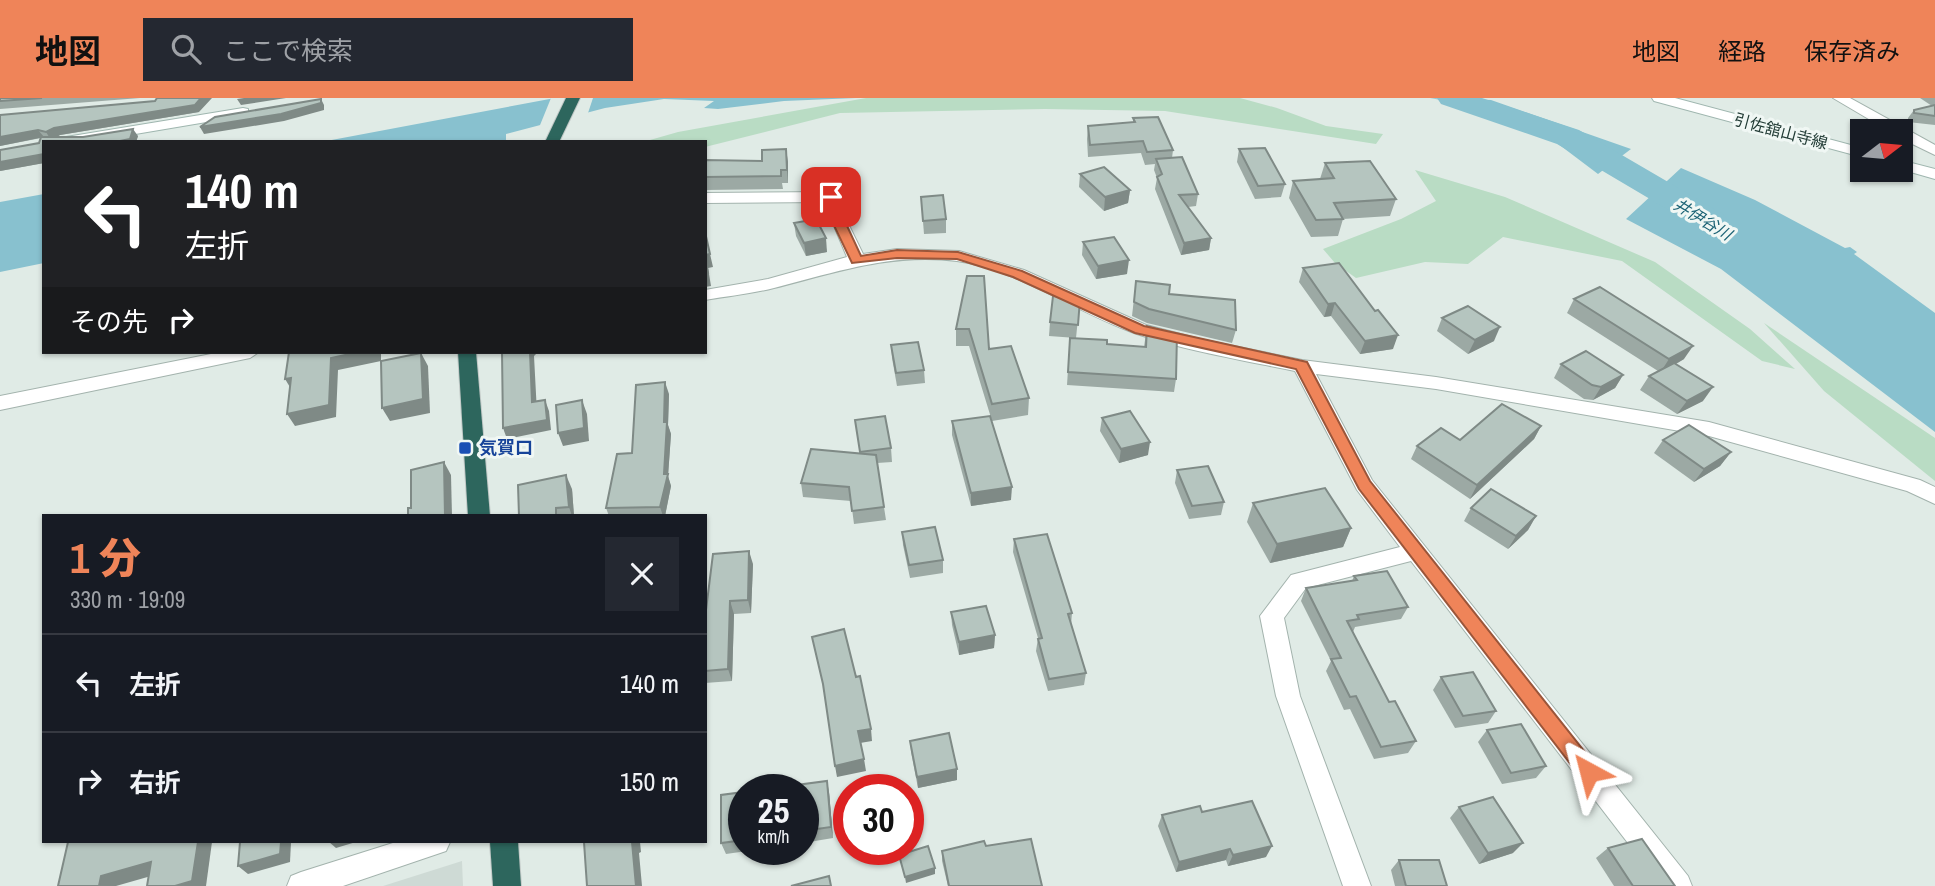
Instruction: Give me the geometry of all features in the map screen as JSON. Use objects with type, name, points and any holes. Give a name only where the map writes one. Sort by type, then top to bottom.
[{"type":"highway","points":[[553,140],[573,98]]},
{"type":"highway","points":[[467,354],[479,514]]},
{"type":"highway","points":[[504,843],[507,886]]},
{"type":"street","name":"引佐舘山寺線","points":[[1659,98],[1850,150]]},
{"type":"street","points":[[1840,98],[1877,119]]},
{"type":"street","points":[[69,140],[148,122],[263,109]]},
{"type":"street","points":[[1913,139],[1935,151]]},
{"type":"street","points":[[1913,168],[1935,174]]},
{"type":"street","points":[[707,198],[831,197],[835,213],[857,260]]},
{"type":"street","points":[[707,295],[769,284],[857,260],[897,254],[958,256],[1018,274],[1140,330],[1302,366],[1436,383],[1709,429],[1913,485],[1935,496]]},
{"type":"street","points":[[0,403],[240,354]]},
{"type":"street","points":[[1302,366],[1364,485],[1678,886]]},
{"type":"street","points":[[1357,886],[1288,696],[1272,616],[1299,581],[1418,551]]},
{"type":"street","points":[[301,886],[433,843]]},
{"type":"shaded area","points":[[462,861],[463,886],[383,886]]},
{"type":"green space","points":[[866,98],[1240,98],[1326,126],[1383,134],[1376,144],[1165,111],[1045,109],[840,113],[707,146],[707,140],[650,140],[678,132]]},
{"type":"green space","points":[[1415,170],[1505,197],[1655,262],[1750,329],[1795,369],[1762,361],[1622,261],[1503,237],[1468,264],[1425,262],[1356,278],[1335,263],[1323,249],[1401,219],[1436,201]]},
{"type":"green space","points":[[1764,323],[1935,438],[1935,481],[1824,391]]},
{"type":"water","points":[[555,98],[856,98],[784,101],[718,109],[704,108],[714,101],[664,99],[605,108],[506,134],[506,140],[332,140]]},
{"type":"water","points":[[1430,98],[1491,100],[1631,149],[1598,174],[1541,131],[1457,103]]},
{"type":"water","points":[[1681,168],[1755,200],[1845,248],[1850,247],[1857,252],[1854,254],[1935,313],[1935,432],[1721,269],[1626,219]]},
{"type":"water","points":[[42,194],[42,263],[0,272],[0,202]]},
{"type":"pier","points":[[551,98],[593,98],[587,116],[538,130]]},
{"type":"building","points":[[0,98],[42,98],[0,101]]},
{"type":"building","points":[[157,98],[201,98],[195,105],[54,128],[46,132],[38,130],[0,137],[0,115],[155,101]]},
{"type":"building","points":[[321,99],[321,103],[281,114],[200,127],[215,117]]},
{"type":"building","points":[[1935,105],[1935,116],[1914,113],[1914,110]]},
{"type":"building","points":[[1158,117],[1173,150],[1147,152],[1143,141],[1090,145],[1088,126],[1135,122],[1133,118]]},
{"type":"building","points":[[133,129],[130,139],[125,140],[42,140],[42,154],[0,162],[0,150],[39,143],[41,137],[83,137]]},
{"type":"building","points":[[1265,148],[1285,184],[1258,186],[1239,149]]},
{"type":"building","points":[[786,149],[787,170],[781,170],[781,176],[707,177],[707,160],[762,161],[762,150]]},
{"type":"building","points":[[1182,157],[1198,194],[1179,195],[1211,238],[1184,243],[1157,177],[1162,174],[1156,159]]},
{"type":"building","points":[[1370,161],[1396,199],[1334,203],[1343,219],[1316,220],[1293,181],[1334,178],[1325,163]]},
{"type":"building","points":[[1104,167],[1130,190],[1105,197],[1080,174]]},
{"type":"building","points":[[943,195],[946,219],[923,221],[921,197]]},
{"type":"building","points":[[816,219],[826,238],[804,243],[794,223]]},
{"type":"building","points":[[1114,237],[1129,260],[1098,266],[1083,242]]},
{"type":"building","points":[[1339,263],[1375,311],[1378,310],[1398,335],[1365,341],[1335,303],[1328,304],[1303,268]]},
{"type":"building","points":[[967,276],[984,276],[989,349],[1011,346],[1029,398],[992,404],[969,329],[956,329]]},
{"type":"building","points":[[1136,281],[1170,285],[1169,294],[1235,300],[1236,330],[1149,309],[1134,302]]},
{"type":"building","points":[[1600,287],[1693,346],[1669,359],[1574,299]]},
{"type":"building","points":[[1053,296],[1080,299],[1078,325],[1050,322]]},
{"type":"building","points":[[1468,306],[1500,327],[1475,340],[1442,318]]},
{"type":"building","points":[[1147,326],[1177,334],[1176,379],[1068,372],[1070,338],[1107,340],[1107,344],[1146,347]]},
{"type":"building","points":[[918,342],[924,370],[896,373],[891,345]]},
{"type":"building","points":[[1586,351],[1623,375],[1601,387],[1592,385],[1561,364]]},
{"type":"building","points":[[289,354],[350,354],[331,358],[329,405],[287,414],[291,378],[285,379]]},
{"type":"building","points":[[421,354],[423,399],[382,408],[381,361]]},
{"type":"building","points":[[502,354],[530,354],[532,402],[545,400],[547,420],[503,428]]},
{"type":"building","points":[[1674,363],[1713,387],[1687,401],[1649,376]]},
{"type":"building","points":[[665,382],[664,422],[667,422],[664,474],[668,474],[660,507],[606,508],[617,454],[632,453],[636,385]]},
{"type":"building","points":[[582,400],[584,428],[558,433],[556,405]]},
{"type":"building","points":[[1502,404],[1541,426],[1477,485],[1417,446],[1441,428],[1460,440]]},
{"type":"building","points":[[1130,411],[1150,442],[1121,449],[1102,418]]},
{"type":"building","points":[[885,416],[891,448],[860,452],[855,420]]},
{"type":"building","points":[[990,416],[1012,487],[971,493],[952,421]]},
{"type":"building","points":[[1689,425],[1731,452],[1704,469],[1663,440]]},
{"type":"building","points":[[811,449],[876,455],[884,507],[852,511],[849,487],[801,483]]},
{"type":"building","points":[[444,462],[445,514],[408,514],[408,508],[411,508],[411,470]]},
{"type":"building","points":[[1208,466],[1224,502],[1192,506],[1177,470]]},
{"type":"building","points":[[566,475],[569,507],[556,508],[556,514],[519,514],[518,485]]},
{"type":"building","points":[[1325,488],[1351,528],[1277,544],[1253,503]]},
{"type":"building","points":[[1491,489],[1536,516],[1516,536],[1471,508]]},
{"type":"building","points":[[935,527],[943,560],[909,565],[902,532]]},
{"type":"building","points":[[1047,534],[1072,613],[1068,614],[1086,673],[1049,679],[1038,639],[1042,638],[1014,539]]},
{"type":"building","points":[[749,551],[748,600],[730,601],[728,669],[707,671],[707,602],[713,554]]},
{"type":"building","points":[[1387,571],[1408,607],[1357,615],[1359,619],[1347,621],[1389,702],[1395,701],[1416,741],[1381,747],[1356,696],[1350,697],[1331,659],[1341,658],[1306,588],[1357,580],[1354,576]]},
{"type":"building","points":[[986,606],[995,635],[959,642],[951,612]]},
{"type":"building","points":[[844,629],[856,677],[860,676],[871,729],[858,731],[864,759],[835,766],[823,684],[812,637]]},
{"type":"building","points":[[1473,672],[1496,711],[1463,716],[1441,677]]},
{"type":"building","points":[[1521,724],[1546,766],[1511,773],[1487,730]]},
{"type":"building","points":[[949,733],[957,769],[924,776],[916,774],[910,741]]},
{"type":"building","points":[[827,781],[831,827],[819,829],[819,782]]},
{"type":"building","points":[[728,794],[728,842],[721,843],[721,795]]},
{"type":"building","points":[[1493,797],[1523,843],[1488,853],[1459,807]]},
{"type":"building","points":[[1252,801],[1272,846],[1233,855],[1230,849],[1179,862],[1162,815],[1200,806],[1202,812]]},
{"type":"building","points":[[1031,839],[1042,886],[949,886],[942,851],[984,841],[986,846]]},
{"type":"building","points":[[1642,839],[1675,886],[1633,886],[1608,848]]},
{"type":"building","points":[[68,843],[198,843],[192,881],[175,886],[147,886],[151,862],[101,876],[99,886],[58,886]]},
{"type":"building","points":[[240,843],[281,843],[280,854],[238,866]]},
{"type":"building","points":[[584,843],[632,843],[636,886],[587,886]]},
{"type":"building","points":[[928,846],[935,868],[905,877],[902,865],[924,865],[924,847]]},
{"type":"building","points":[[1399,860],[1439,860],[1447,886],[1406,886]]},
{"type":"building","points":[[829,876],[831,886],[791,886]]},
{"type":"waterway","name":"井伊谷川","points":[[1452,98],[1568,137],[1711,221]]},
{"type":"place","name":"気賀口","points":[[465,448]]},
{"type":"route","points":[[831,197],[835,213],[857,260],[897,254],[958,256],[1018,274],[1140,330],[1302,366],[1364,485],[1589,772]]}]
